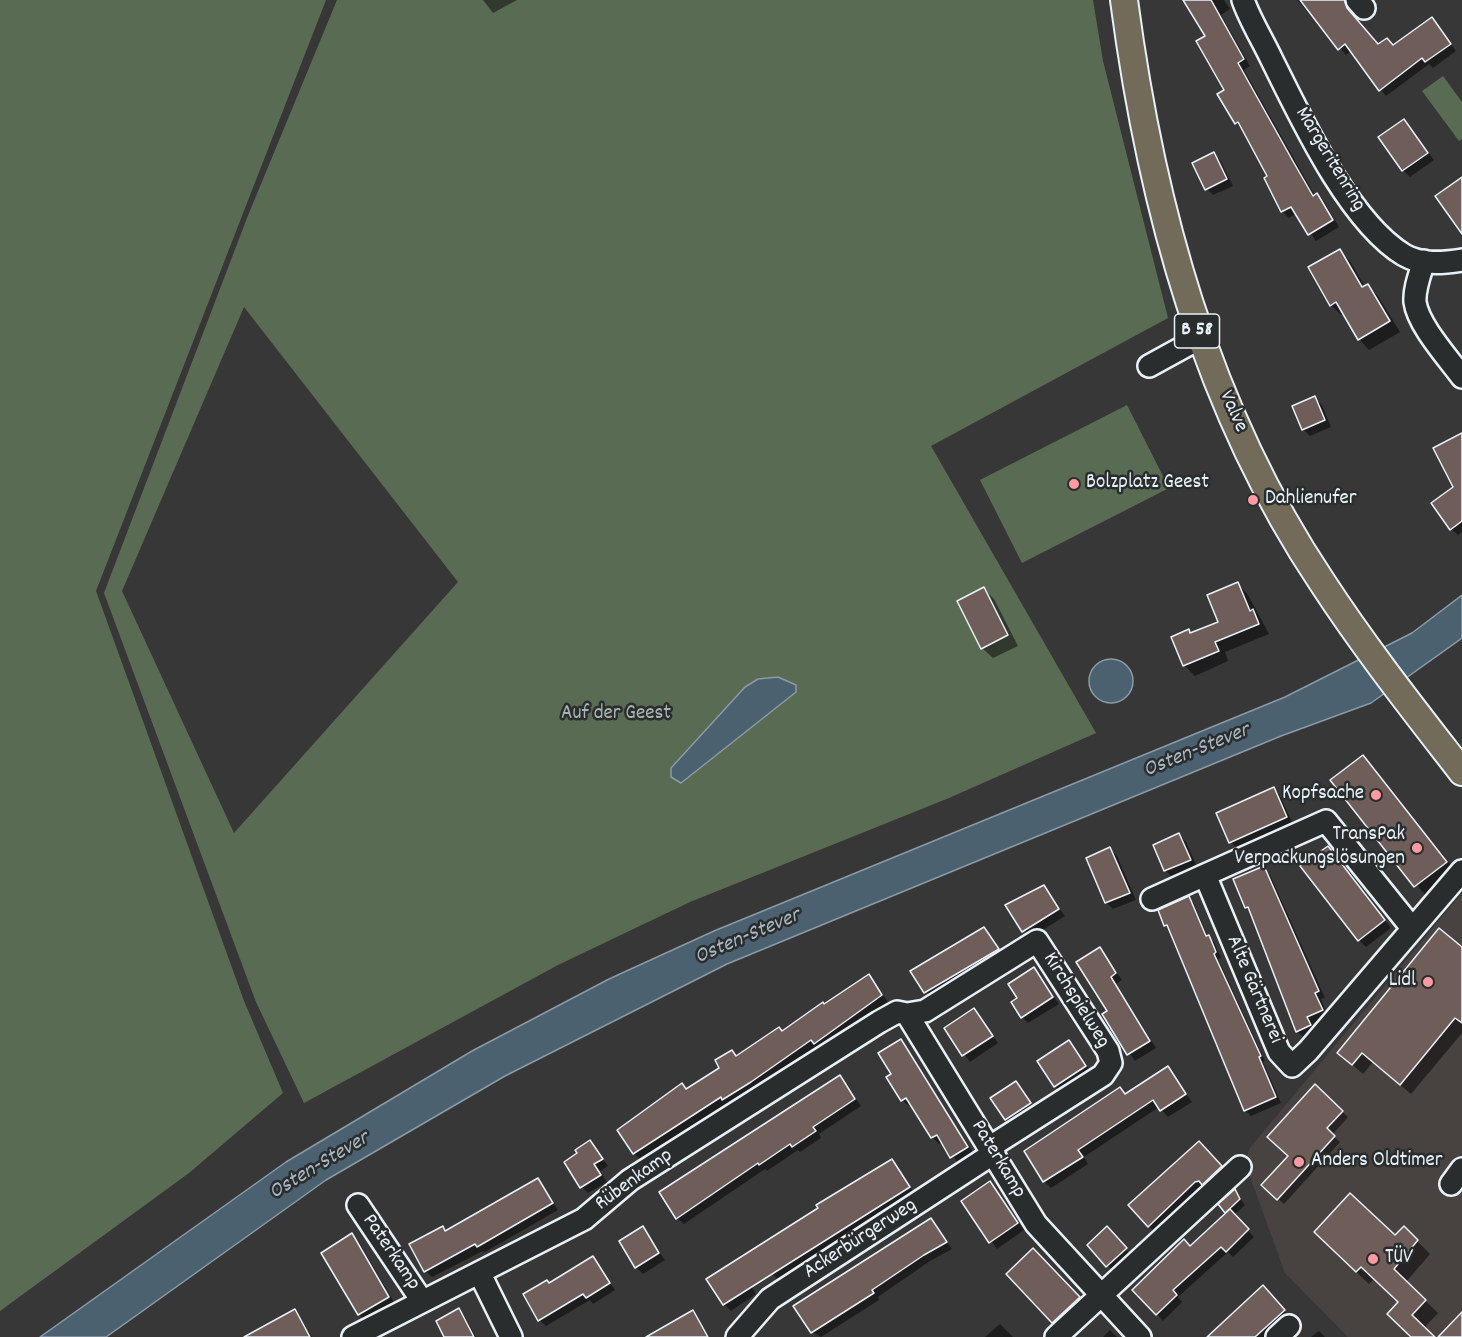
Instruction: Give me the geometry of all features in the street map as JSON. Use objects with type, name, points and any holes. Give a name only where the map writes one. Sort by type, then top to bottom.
[{"type":"main road","name":"Valve","points":[[1125,0],[1133,68],[1157,190],[1184,292],[1200,338],[1269,490],[1321,582],[1408,703],[1462,772]]},
{"type":"street","name":"Margeritenring","points":[[1244,0],[1283,82],[1352,202],[1388,244],[1406,256],[1444,263],[1462,260]]},
{"type":"street","points":[[1424,261],[1416,285],[1415,303],[1421,320],[1462,377]]},
{"type":"street","points":[[1149,366],[1200,338]]},
{"type":"street","points":[[1152,899],[1326,821],[1412,928]]},
{"type":"street","name":"Alte Gärtnerei","points":[[1205,876],[1279,1052],[1292,1066],[1308,1051],[1462,871]]},
{"type":"street","name":"Kirchspielweg","points":[[907,1014],[925,1011],[1036,940],[1108,1051],[1111,1063],[1103,1075],[992,1150]]},
{"type":"street","name":"Rübenkamp","points":[[353,1337],[584,1219],[630,1180],[879,1022],[897,1012],[907,1014]]},
{"type":"street","name":"Paterkamp","points":[[907,1014],[1036,1224],[1140,1337]]},
{"type":"street","name":"Ackerbürgerweg","points":[[737,1337],[770,1299],[992,1150]]},
{"type":"street","points":[[1056,1337],[1240,1167]]},
{"type":"street","name":"Paterkamp","points":[[358,1205],[422,1301]]},
{"type":"street","points":[[480,1274],[511,1337]]},
{"type":"shaded area","points":[[1462,893],[1462,1337],[1348,1337],[1285,1273],[1245,1163],[1249,1149]]},
{"type":"green space","points":[[0,0],[326,0],[96,591],[244,1001],[283,1093],[189,1173],[0,1311]]},
{"type":"green space","name":"Auf der Geest","points":[[337,0],[1093,0],[1103,61],[1168,318],[931,446],[1096,733],[949,798],[690,902],[558,965],[304,1103],[256,1002],[104,593],[247,218]],"holes":[[[244,307],[458,582],[234,833],[122,591]]]},
{"type":"green space","points":[[1443,76],[1462,102],[1462,139],[1459,141],[1422,91]]},
{"type":"green space","name":"Bolzplatz Geest","points":[[1127,405],[1169,488],[1022,563],[980,480]]},
{"type":"water","name":"Osten-Stever","points":[[1462,595],[1462,638],[1371,703],[1281,736],[727,964],[505,1076],[326,1180],[106,1337],[40,1337],[286,1162],[472,1051],[609,979],[714,931],[1285,697],[1412,633]]},
{"type":"water","points":[[1111,659],[1127,665],[1133,681],[1127,697],[1111,703],[1095,697],[1089,681],[1095,665]]},
{"type":"water","points":[[778,677],[796,685],[796,692],[681,783],[671,777],[671,768],[745,687],[758,679]]},
{"type":"building","points":[[1183,0],[1211,0],[1244,59],[1238,63],[1313,196],[1317,193],[1333,220],[1308,235],[1291,207],[1281,212],[1264,178],[1267,176],[1238,122],[1235,124],[1217,94],[1224,90],[1196,41],[1205,36]]},
{"type":"building","points":[[1300,0],[1345,0],[1347,8],[1378,44],[1387,38],[1393,45],[1432,17],[1451,44],[1425,62],[1422,58],[1379,91],[1345,44],[1338,50]]},
{"type":"building","points":[[1404,119],[1428,153],[1402,171],[1378,137]]},
{"type":"building","points":[[1214,152],[1227,179],[1205,190],[1192,163]]},
{"type":"building","points":[[1462,177],[1462,234],[1435,196]]},
{"type":"building","points":[[1340,249],[1362,287],[1368,284],[1390,321],[1358,340],[1336,302],[1330,306],[1308,267]]},
{"type":"building","points":[[1315,396],[1325,420],[1302,430],[1292,406]]},
{"type":"building","points":[[1462,433],[1462,521],[1450,530],[1431,503],[1453,487],[1433,448]]},
{"type":"building","points":[[1238,582],[1250,611],[1253,609],[1259,624],[1215,642],[1219,651],[1183,666],[1171,637],[1189,629],[1190,633],[1218,622],[1207,595]]},
{"type":"building","points":[[984,587],[1008,635],[981,649],[957,601]]},
{"type":"building","points":[[1363,755],[1447,862],[1414,887],[1330,780]]},
{"type":"building","points":[[1274,787],[1287,817],[1229,843],[1216,813]]},
{"type":"building","points":[[1179,833],[1191,860],[1164,871],[1153,845]]},
{"type":"building","points":[[1328,846],[1385,920],[1358,941],[1300,866]]},
{"type":"building","points":[[1110,847],[1130,893],[1105,903],[1086,858]]},
{"type":"building","points":[[1264,866],[1319,991],[1315,993],[1323,1010],[1307,1017],[1311,1025],[1296,1032],[1248,907],[1245,908],[1233,879]]},
{"type":"building","points":[[1044,885],[1059,909],[1022,932],[1005,905]]},
{"type":"building","points":[[1189,896],[1206,936],[1209,935],[1216,952],[1214,954],[1261,1056],[1259,1057],[1276,1097],[1244,1111],[1167,925],[1164,926],[1158,910]]},
{"type":"building","points":[[984,927],[999,949],[924,993],[910,971]]},
{"type":"building","name":"Lidl","points":[[1439,928],[1462,947],[1462,1023],[1455,1018],[1400,1085],[1362,1053],[1352,1065],[1337,1053]]},
{"type":"building","points":[[1100,947],[1116,973],[1111,977],[1150,1041],[1127,1055],[1102,1014],[1107,1011],[1076,962]]},
{"type":"building","points":[[1034,967],[1053,997],[1021,1018],[1011,1002],[1017,998],[1008,984]]},
{"type":"building","points":[[869,974],[882,995],[814,1044],[811,1040],[751,1082],[722,1100],[721,1097],[633,1154],[617,1130],[682,1083],[686,1089],[719,1068],[715,1060],[732,1050],[736,1056],[779,1027],[782,1031]]},
{"type":"building","points":[[974,1008],[993,1036],[962,1056],[944,1028]]},
{"type":"building","points":[[901,1039],[968,1147],[950,1158],[937,1135],[931,1138],[906,1098],[901,1101],[886,1077],[891,1074],[878,1053]]},
{"type":"building","points":[[1069,1040],[1086,1066],[1054,1087],[1037,1061]]},
{"type":"building","points":[[1168,1066],[1186,1094],[1160,1111],[1153,1100],[1078,1150],[1083,1157],[1043,1182],[1024,1151],[1120,1087],[1125,1094]]},
{"type":"building","points":[[840,1075],[855,1099],[813,1127],[816,1131],[792,1147],[790,1144],[759,1165],[758,1163],[676,1219],[659,1192]]},
{"type":"building","points":[[1016,1081],[1031,1103],[1005,1120],[990,1098]]},
{"type":"building","points":[[1315,1084],[1343,1111],[1327,1128],[1335,1136],[1277,1200],[1261,1185],[1288,1156],[1267,1137]]},
{"type":"building","points":[[590,1140],[603,1159],[594,1164],[601,1175],[580,1188],[564,1162],[577,1153],[575,1150]]},
{"type":"building","points":[[1199,1141],[1222,1166],[1202,1185],[1199,1181],[1195,1182],[1148,1227],[1128,1205]]},
{"type":"building","points":[[892,1159],[910,1187],[723,1305],[706,1279],[818,1208],[816,1205]]},
{"type":"building","points":[[538,1178],[553,1203],[477,1247],[475,1244],[424,1272],[409,1244],[443,1226],[445,1231]]},
{"type":"building","points":[[990,1181],[1018,1223],[989,1243],[961,1201]]},
{"type":"building","points":[[1235,1189],[1240,1199],[1225,1213],[1218,1204]]},
{"type":"building","name":"TÜV","points":[[1350,1193],[1395,1235],[1404,1226],[1418,1240],[1394,1269],[1426,1300],[1412,1315],[1435,1337],[1411,1337],[1387,1314],[1398,1302],[1361,1267],[1356,1272],[1314,1232]]},
{"type":"building","points":[[1230,1209],[1249,1229],[1226,1252],[1221,1247],[1173,1290],[1177,1295],[1156,1315],[1132,1290],[1184,1239],[1190,1246]]},
{"type":"building","points":[[931,1218],[947,1242],[924,1255],[872,1290],[874,1293],[811,1333],[793,1306]]},
{"type":"building","points":[[643,1226],[659,1253],[635,1268],[619,1241]]},
{"type":"building","points":[[1107,1226],[1127,1248],[1106,1267],[1087,1245]]},
{"type":"building","points":[[352,1233],[389,1297],[358,1315],[321,1253]]},
{"type":"building","points":[[1033,1248],[1080,1297],[1052,1323],[1006,1274]]},
{"type":"building","points":[[593,1256],[610,1283],[586,1298],[583,1294],[538,1321],[523,1294],[547,1280],[549,1283]]},
{"type":"building","points":[[1263,1285],[1285,1310],[1255,1337],[1207,1337]]},
{"type":"building","points":[[459,1308],[474,1337],[444,1337],[436,1321]]},
{"type":"building","points":[[295,1309],[310,1337],[244,1337]]},
{"type":"building","points":[[693,1310],[708,1337],[646,1337]]},
{"type":"building","points":[[1462,1312],[1462,1337],[1438,1337]]},
{"type":"place","name":"Bolzplatz Geest","points":[[1074,484]]},
{"type":"place","name":"Dahlienufer","points":[[1253,500]]},
{"type":"place","name":"Kopfsache","points":[[1376,795]]},
{"type":"place","name":"TransPak Verpackungslösungen","points":[[1417,848]]},
{"type":"place","name":"Lidl","points":[[1428,982]]},
{"type":"place","name":"Anders Oldtimer","points":[[1299,1162]]},
{"type":"place","name":"TÜV","points":[[1373,1259]]}]
